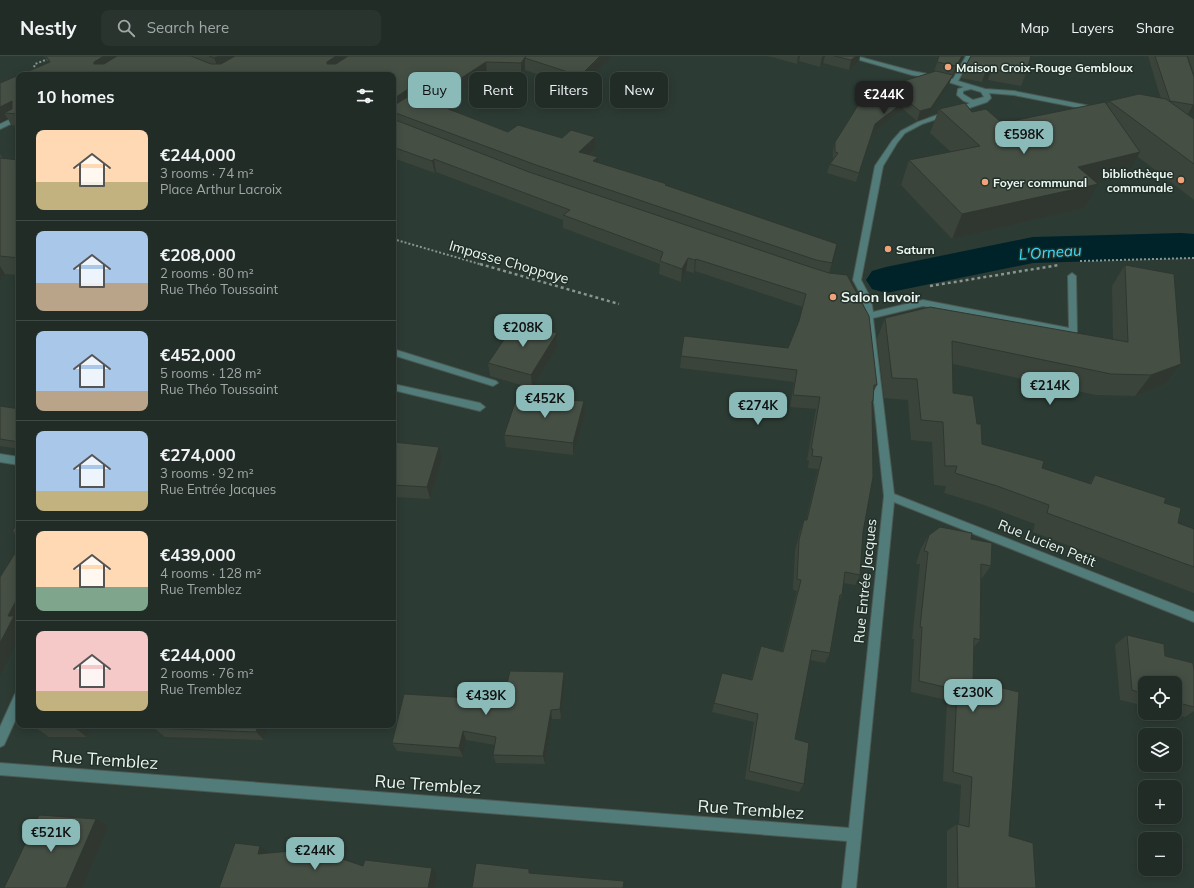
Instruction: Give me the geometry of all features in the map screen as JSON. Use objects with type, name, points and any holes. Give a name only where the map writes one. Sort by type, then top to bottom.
[{"type":"street","points":[[849,56],[912,73],[955,81],[970,88],[984,91],[1014,93],[1106,111]]},
{"type":"street","points":[[955,81],[969,56]]},
{"type":"street","points":[[970,88],[960,90],[960,95],[974,102],[1029,97]]},
{"type":"street","points":[[937,116],[984,101],[988,96],[984,91]]},
{"type":"street","points":[[937,116],[964,98]]},
{"type":"street","name":"Rue Entrée Jacques","points":[[849,888],[889,496],[867,299],[853,280],[879,166],[894,142],[903,132],[937,116]]},
{"type":"street","points":[[0,126],[16,118]]},
{"type":"street","points":[[869,316],[923,303],[1072,332],[1072,276]]},
{"type":"street","points":[[396,353],[493,383]]},
{"type":"street","points":[[396,388],[480,407]]},
{"type":"street","points":[[0,458],[16,461]]},
{"type":"street","name":"Rue Lucien Petit","points":[[889,496],[1194,617]]},
{"type":"street","points":[[0,740],[16,705]]},
{"type":"street","name":"Rue Tremblez","points":[[0,769],[854,834]]},
{"type":"path","points":[[33,72],[35,64],[49,59]]},
{"type":"path","name":"Impasse Choppaye","points":[[396,240],[619,304]]},
{"type":"path","points":[[1073,262],[1088,260],[1194,258]]},
{"type":"path","points":[[930,286],[1065,264]]},
{"type":"building","points":[[46,56],[104,56],[94,62],[94,64],[104,64],[117,56],[191,56],[211,64],[221,64],[235,56],[336,56],[327,62],[327,64],[336,64],[348,56],[526,56],[521,63],[486,62],[461,78],[461,72],[408,72],[408,89],[396,97],[396,72],[26,72],[50,62]]},
{"type":"building","points":[[526,56],[600,56],[584,72],[568,72],[525,58]]},
{"type":"building","points":[[834,56],[856,56],[851,60]]},
{"type":"building","name":"Maison Croix-Rouge Gembloux","points":[[939,56],[962,56],[956,66],[937,62]]},
{"type":"building","points":[[971,56],[1031,56],[1026,74],[965,67]]},
{"type":"building","points":[[1155,56],[1187,56],[1194,77],[1194,105],[1170,101]]},
{"type":"building","points":[[936,71],[953,75],[931,108],[920,111],[906,100],[875,124],[859,173],[830,164],[838,153],[835,152],[835,142],[857,107],[862,103],[889,94],[878,89]]},
{"type":"building","points":[[16,76],[16,114],[4,113],[12,109],[12,101],[0,107],[0,83]]},
{"type":"building","points":[[1139,94],[1166,99],[1194,119],[1194,164],[1109,101]]},
{"type":"building","points":[[408,96],[408,108],[446,108],[508,132],[518,125],[562,138],[571,130],[595,137],[579,152],[598,157],[593,161],[667,184],[665,185],[837,244],[832,263],[816,260],[536,165],[396,113],[396,104]]},
{"type":"building","points":[[1105,102],[1140,152],[1078,167],[1098,184],[962,214],[909,160],[980,146],[939,109],[965,103],[972,112],[986,109],[1002,123]]},
{"type":"building","points":[[396,120],[529,172],[810,267],[829,273],[847,275],[869,316],[877,385],[874,385],[872,401],[873,477],[863,532],[860,575],[845,572],[842,595],[840,595],[830,653],[812,650],[795,739],[809,743],[804,784],[749,771],[758,714],[714,703],[722,673],[752,680],[761,646],[783,652],[801,580],[797,579],[799,540],[804,520],[807,520],[822,457],[812,456],[813,449],[811,449],[820,397],[793,395],[797,370],[681,356],[684,336],[788,348],[799,321],[806,294],[696,259],[688,258],[682,269],[660,261],[663,252],[563,215],[570,210],[434,159],[432,161],[396,148]]},
{"type":"building","points":[[0,158],[16,160],[16,258],[0,256]]},
{"type":"building","points":[[1125,265],[1174,274],[1181,364],[1151,375],[1111,374],[952,341],[953,393],[973,396],[977,424],[981,424],[982,444],[1044,461],[1042,468],[1091,484],[1095,475],[1166,498],[1164,503],[1181,508],[1178,523],[1194,529],[1194,567],[1047,513],[1049,505],[997,486],[955,473],[957,466],[945,466],[943,422],[921,420],[917,379],[892,378],[885,318],[930,307],[1128,342]]},
{"type":"building","points":[[516,322],[557,333],[531,375],[488,363]]},
{"type":"building","points":[[517,397],[584,401],[573,443],[504,435]]},
{"type":"building","points":[[0,406],[16,409],[16,442],[0,439]]},
{"type":"building","points":[[396,442],[439,447],[427,487],[396,485]]},
{"type":"building","points":[[16,525],[16,532],[12,532]]},
{"type":"building","points":[[940,527],[972,533],[971,539],[992,543],[991,566],[981,564],[980,640],[974,638],[973,681],[1019,692],[1009,836],[1033,843],[1036,888],[958,888],[957,824],[969,827],[972,777],[953,772],[957,690],[919,681],[922,627],[920,627],[928,552],[924,551],[929,535]]},
{"type":"building","points":[[16,552],[16,601],[8,616],[14,616],[0,643],[0,577]]},
{"type":"building","points":[[1127,635],[1164,644],[1165,656],[1193,663],[1194,707],[1182,704],[1182,676],[1138,676],[1138,692],[1132,690]]},
{"type":"building","points":[[510,671],[564,672],[560,709],[551,710],[543,756],[493,755],[496,737],[463,731],[459,748],[392,743],[404,694],[503,700]]},
{"type":"building","points":[[154,728],[257,728],[256,732]]},
{"type":"building","points":[[39,815],[96,819],[66,888],[4,888]]},
{"type":"building","points":[[235,843],[260,846],[258,854],[313,849],[363,866],[365,860],[432,868],[428,888],[219,888]]},
{"type":"building","points":[[476,863],[529,869],[529,873],[624,881],[623,888],[472,888]]},
{"type":"waterway","name":"L'Orneau","points":[[886,280],[1033,250],[1181,245],[1194,246]]},
{"type":"place","name":"Maison Croix-Rouge Gembloux","points":[[948,67]]},
{"type":"place","name":"bibliothèque communale","points":[[1181,180]]},
{"type":"place","name":"Foyer communal","points":[[985,182]]},
{"type":"place","name":"Saturn","points":[[888,249]]},
{"type":"place","name":"Salon lavoir","points":[[833,297]]}]
